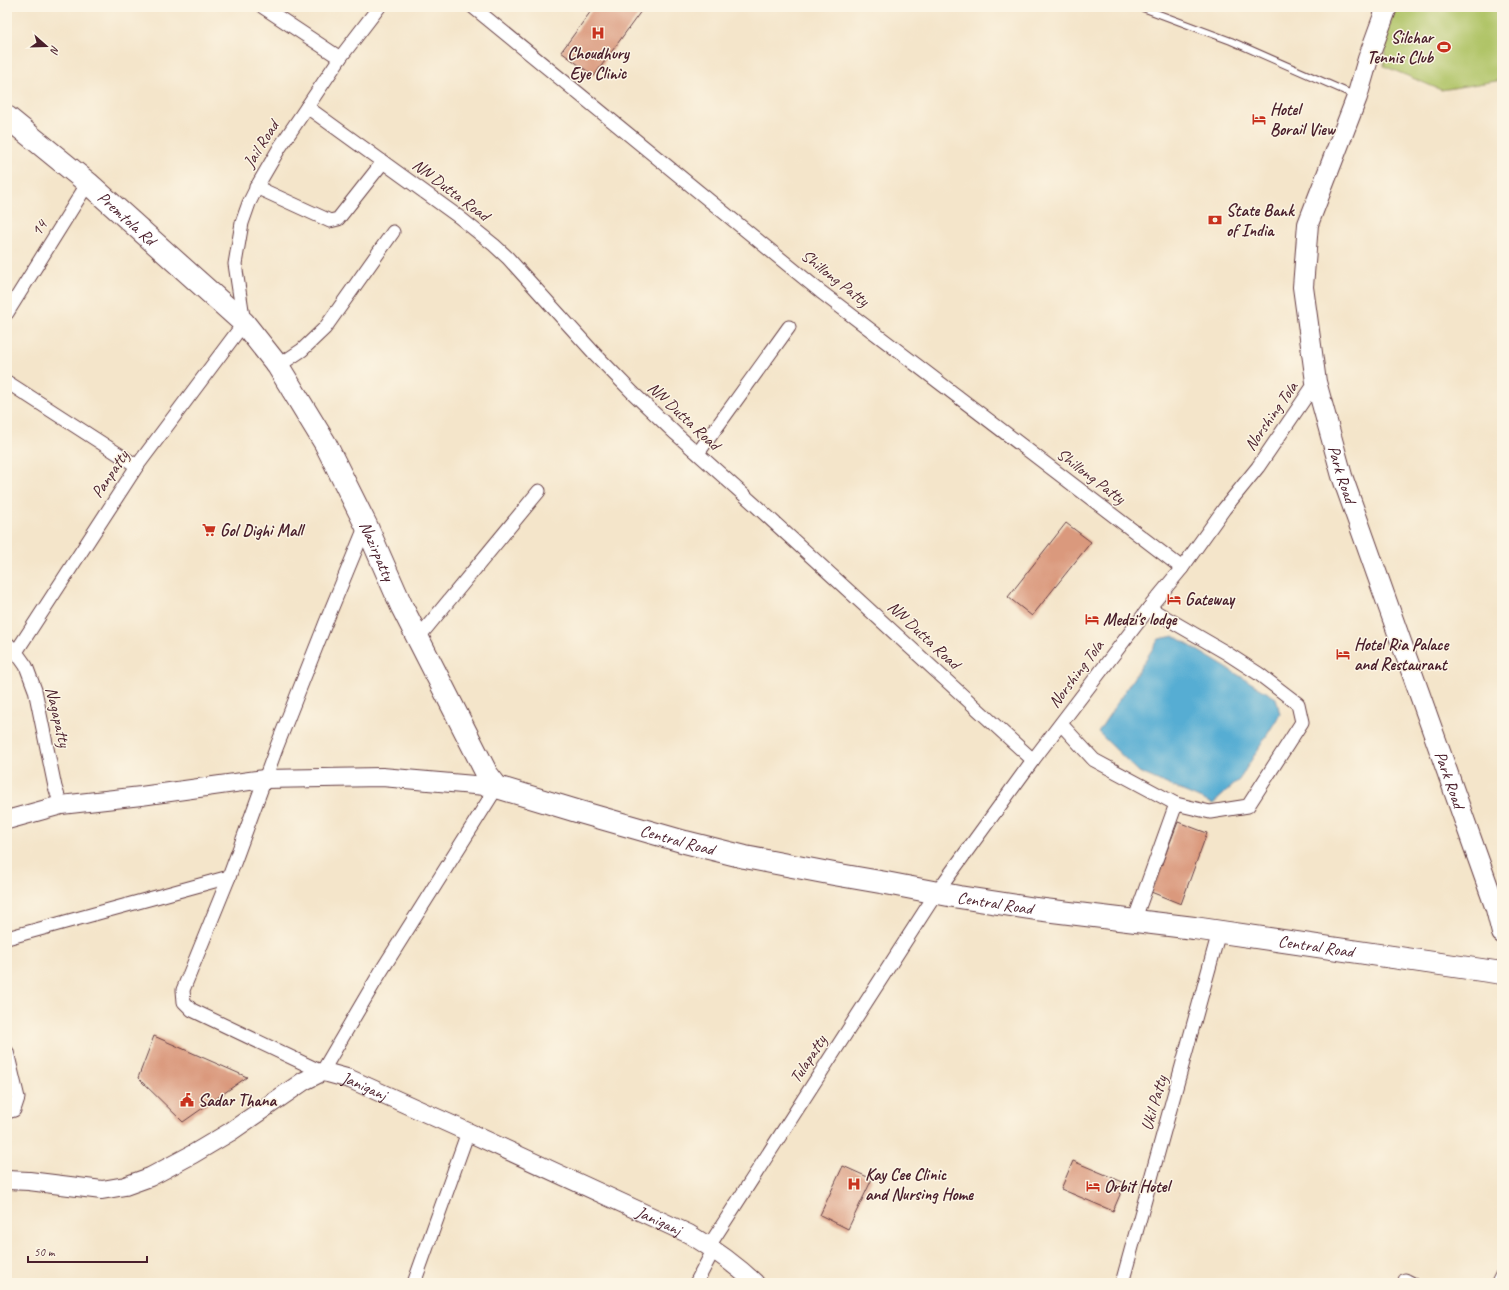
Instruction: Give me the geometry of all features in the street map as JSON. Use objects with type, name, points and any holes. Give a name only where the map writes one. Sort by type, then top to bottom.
[{"type":"highway","name":"Premtola Rd","points":[[7,117],[88,183],[244,323]]},
{"type":"highway","name":"Nazirpatty","points":[[244,323],[278,366],[325,443],[366,525],[402,607],[487,774],[497,787]]},
{"type":"highway","name":"Central Road","points":[[497,787],[610,821],[745,857],[834,874],[959,897],[1036,909],[1219,932],[1502,973]]},
{"type":"main road","name":"Park Road","points":[[1387,7],[1368,59],[1358,97],[1308,224],[1303,287],[1316,382],[1342,476],[1493,902],[1502,933]]},
{"type":"street","points":[[263,7],[340,58]]},
{"type":"street","name":"Jail Road","points":[[244,323],[236,264],[242,223],[256,187],[280,147],[340,58],[379,7]]},
{"type":"street","name":"Shillong Patty","points":[[473,7],[822,292],[1182,568]]},
{"type":"street","name":"NN Dutta Road","points":[[307,107],[459,217],[494,245],[508,258],[594,353],[638,398],[1033,760]]},
{"type":"street","points":[[256,187],[330,221],[338,219],[382,162]]},
{"type":"street","name":"14","points":[[7,313],[88,183]]},
{"type":"street","points":[[278,366],[302,350],[325,328],[393,232]]},
{"type":"street","name":"Panpatty","points":[[11,648],[137,466],[244,323]]},
{"type":"street","points":[[698,453],[789,328]]},
{"type":"street","points":[[7,382],[137,466]]},
{"type":"street","name":"Norshing Tola","points":[[937,892],[1033,760],[1149,608],[1182,568],[1224,510],[1258,467],[1316,382]]},
{"type":"street","points":[[418,638],[539,491]]},
{"type":"street","points":[[322,1072],[192,1010],[184,1002],[183,990],[229,878],[264,779],[366,525]]},
{"type":"street","points":[[1061,724],[1094,760],[1176,804],[1210,812],[1248,806],[1302,722],[1298,704],[1259,674],[1225,652],[1149,608]]},
{"type":"street","name":"Nagapatty","points":[[11,648],[26,666],[35,690],[55,787],[61,805]]},
{"type":"street","points":[[7,820],[61,805],[141,796],[264,779],[382,777],[497,787]]},
{"type":"street","name":"Janiganj","points":[[322,1072],[380,973],[497,787]]},
{"type":"street","points":[[1134,921],[1176,804]]},
{"type":"street","points":[[7,938],[229,878]]},
{"type":"street","name":"Tulapatty","points":[[696,1283],[712,1248],[937,892]]},
{"type":"street","name":"Ukil Patty","points":[[1122,1283],[1219,932]]},
{"type":"street","points":[[7,1052],[18,1098],[14,1110],[7,1112]]},
{"type":"street","points":[[7,1180],[29,1181],[102,1190],[126,1186],[150,1177],[193,1154],[230,1132],[304,1081],[322,1072]]},
{"type":"street","name":"Janiganj","points":[[322,1072],[328,1072],[350,1079],[689,1234],[736,1264],[755,1283]]},
{"type":"street","points":[[414,1283],[468,1132]]},
{"type":"street","points":[[1498,1283],[1502,1275]]},
{"type":"lane","points":[[1140,7],[1231,41],[1358,97]]},
{"type":"green space","name":"Silchar Tennis Club","points":[[1396,7],[1502,7],[1502,80],[1441,90],[1384,66],[1388,29]]},
{"type":"water","points":[[1174,636],[1276,698],[1280,714],[1239,780],[1213,804],[1139,772],[1098,732],[1159,639]]},
{"type":"building","points":[[594,7],[644,7],[594,76],[561,52]]},
{"type":"building","points":[[1066,523],[1091,542],[1032,616],[1008,597]]},
{"type":"building","points":[[1178,822],[1207,833],[1181,904],[1151,892]]},
{"type":"building","name":"Sadar Thana","points":[[154,1036],[247,1077],[183,1122],[138,1078]]},
{"type":"building","name":"Orbit Hotel","points":[[1073,1161],[1125,1183],[1113,1211],[1061,1189]]},
{"type":"building","points":[[843,1166],[872,1179],[848,1229],[820,1215]]},
{"type":"place","name":"Choudhury Eye Clinic","points":[[598,33]]},
{"type":"place","name":"Silchar Tennis Club","points":[[1444,47]]},
{"type":"place","name":"Hotel Borail View","points":[[1259,119]]},
{"type":"place","name":"State Bank of India","points":[[1215,220]]},
{"type":"place","name":"Gol Dighi Mall","points":[[209,530]]},
{"type":"place","name":"Gateway","points":[[1174,599]]},
{"type":"place","name":"Medzi's lodge","points":[[1092,619]]},
{"type":"place","name":"Hotel Ria Palace and Restaurant","points":[[1343,654]]},
{"type":"place","name":"Sadar Thana","points":[[187,1100]]},
{"type":"place","name":"Kay Cee Clinic and Nursing Home","points":[[854,1184]]},
{"type":"place","name":"Orbit Hotel","points":[[1093,1186]]}]
